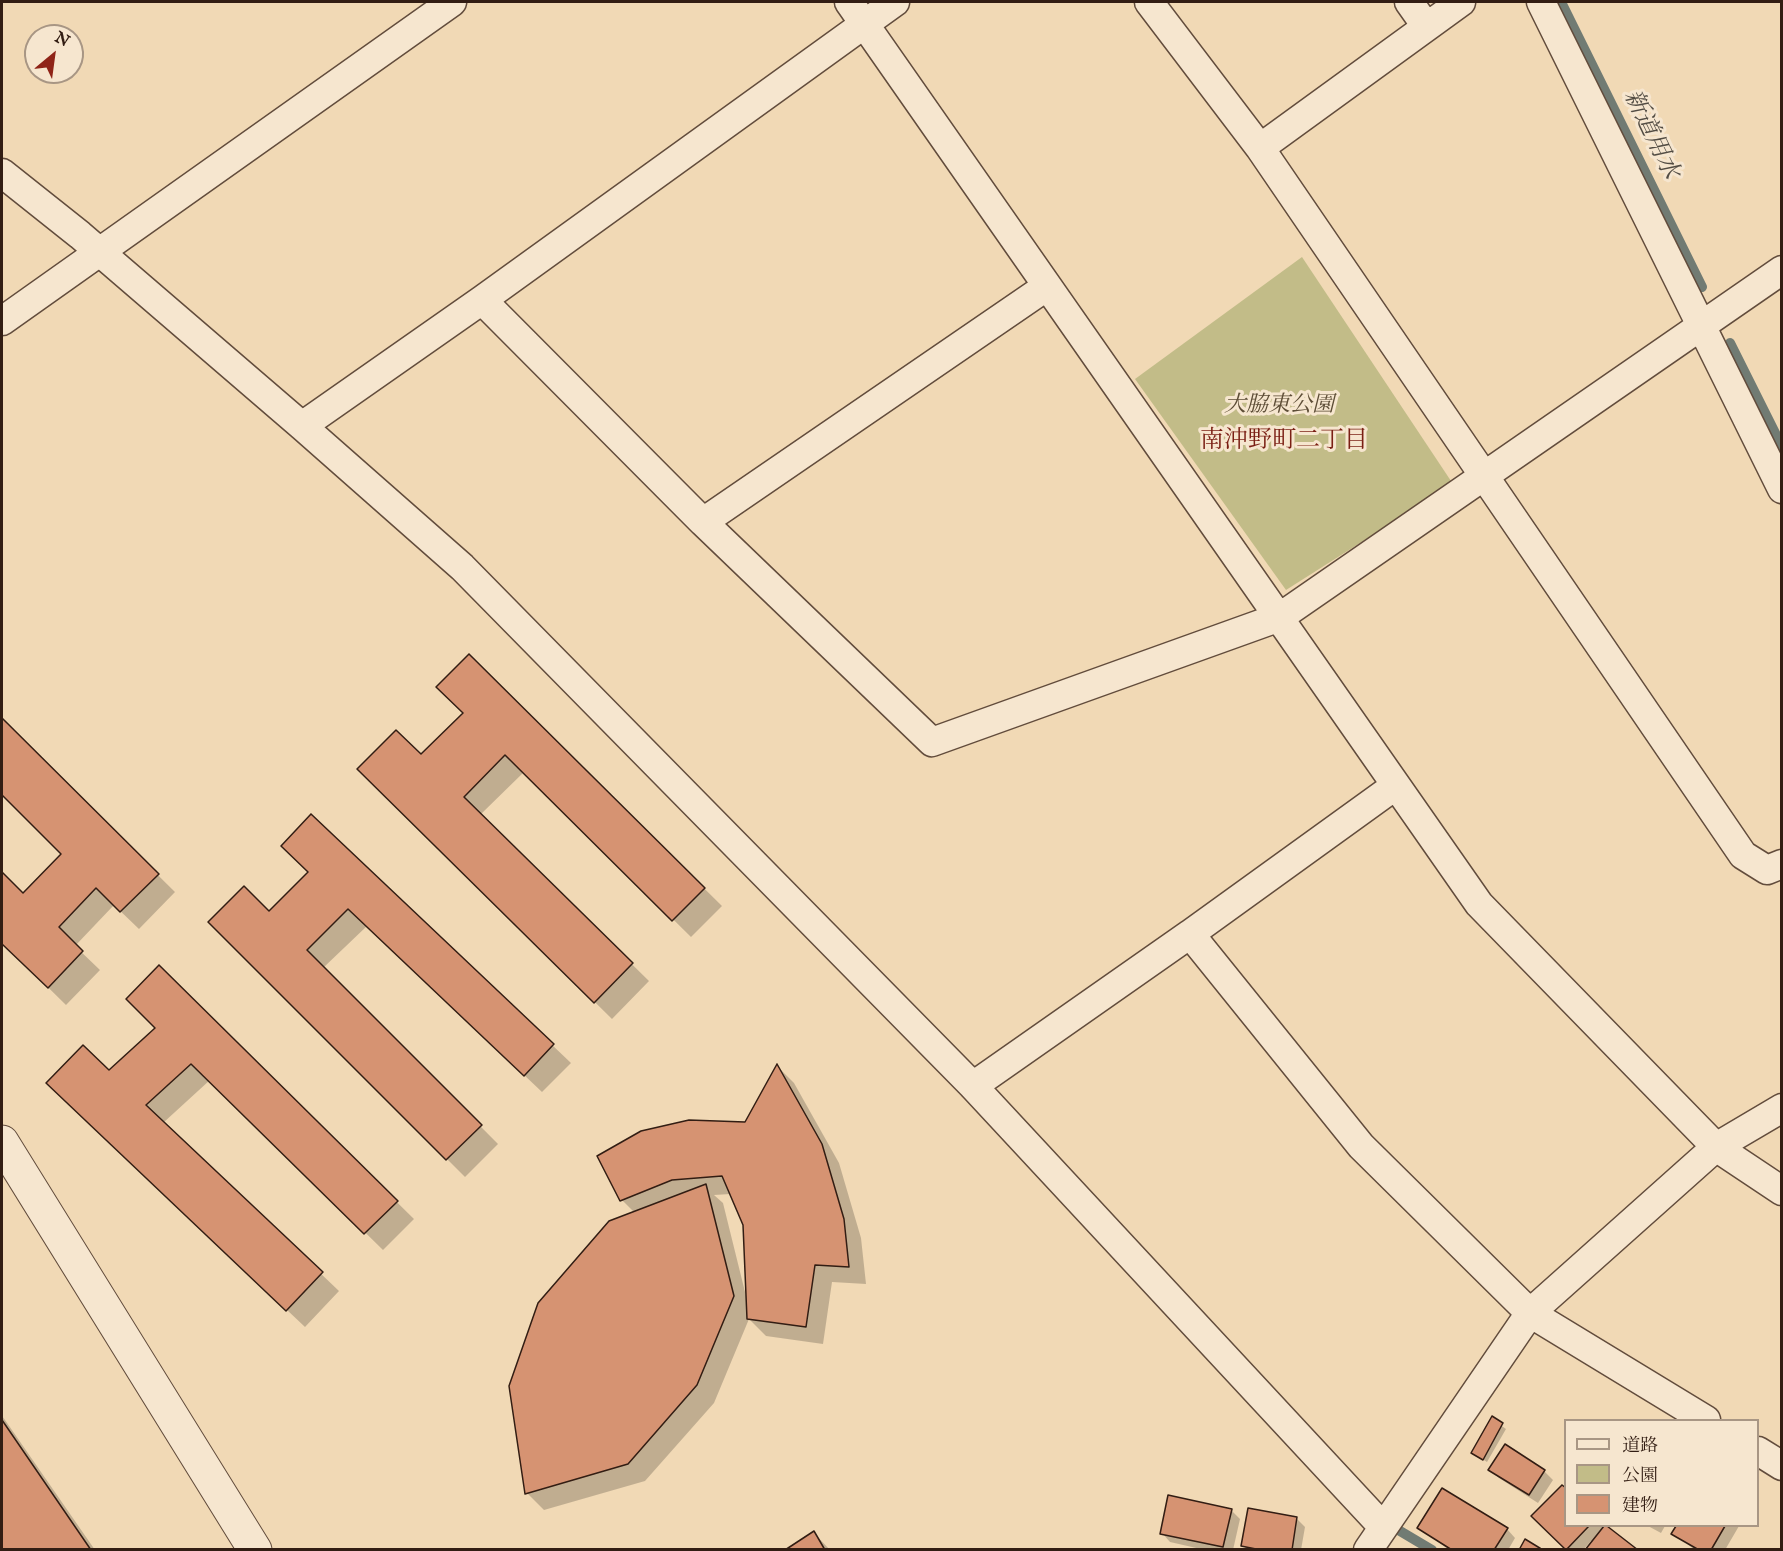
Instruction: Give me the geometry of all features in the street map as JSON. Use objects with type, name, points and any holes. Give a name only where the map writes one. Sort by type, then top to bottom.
[{"type":"street","points":[[2,321],[452,2]]},
{"type":"street","points":[[302,426],[482,300],[857,12],[895,2]]},
{"type":"street","points":[[1149,2],[1260,148],[1743,855],[1767,870],[1782,864]]},
{"type":"street","points":[[1409,2],[1426,26]]},
{"type":"street","points":[[1260,148],[1461,2]]},
{"type":"street","points":[[1541,2],[1782,489]]},
{"type":"street","points":[[857,12],[1046,287],[1280,617],[1479,904],[1716,1147],[1782,1191]]},
{"type":"street","points":[[2,173],[302,426],[462,567],[972,1086],[1375,1538],[1530,1313],[1716,1147],[1782,1108]]},
{"type":"street","points":[[482,300],[703,522],[932,742],[1280,617],[1782,270]]},
{"type":"street","points":[[703,522],[1046,287]]},
{"type":"street","points":[[972,1086],[1190,934],[1395,786]]},
{"type":"street","points":[[1190,934],[1361,1146],[1530,1313],[1704,1419]]},
{"type":"street","points":[[2,1142],[255,1550]]},
{"type":"street","points":[[1759,1453],[1782,1466]]},
{"type":"green space","name":"大脇東公園","points":[[1302,257],[1453,484],[1286,590],[1135,379]]},
{"type":"building","points":[[469,654],[705,888],[672,921],[505,755],[464,797],[633,963],[594,1003],[357,769],[396,730],[421,754],[463,713],[436,687]]},
{"type":"building","points":[[2,718],[159,874],[120,912],[96,888],[59,927],[83,951],[48,988],[2,944],[2,872],[23,893],[61,854],[2,795]]},
{"type":"building","points":[[311,814],[554,1044],[524,1076],[348,909],[307,950],[482,1125],[446,1160],[208,922],[244,886],[269,911],[308,872],[281,846]]},
{"type":"building","points":[[159,965],[398,1201],[364,1234],[191,1064],[146,1105],[323,1272],[286,1311],[46,1083],[83,1045],[109,1070],[155,1028],[126,999]]},
{"type":"building","points":[[777,1064],[822,1144],[844,1219],[849,1267],[815,1265],[806,1327],[747,1319],[743,1225],[722,1176],[672,1180],[620,1201],[597,1156],[641,1131],[689,1120],[745,1122]]},
{"type":"building","points":[[706,1184],[734,1296],[697,1385],[628,1464],[525,1494],[509,1386],[538,1303],[609,1221]]},
{"type":"building","points":[[1492,1416],[1503,1423],[1483,1460],[1471,1453]]},
{"type":"building","points":[[2,1420],[91,1550],[2,1550]]},
{"type":"building","points":[[1505,1444],[1545,1470],[1529,1495],[1488,1470]]},
{"type":"building","points":[[1562,1485],[1564,1486],[1564,1527],[1588,1527],[1566,1550],[1531,1516]]},
{"type":"building","points":[[1442,1488],[1508,1528],[1494,1550],[1452,1550],[1417,1528]]},
{"type":"building","points":[[1168,1495],[1232,1509],[1223,1547],[1160,1534]]},
{"type":"building","points":[[1248,1508],[1297,1517],[1292,1550],[1261,1550],[1241,1546]]},
{"type":"building","points":[[1603,1527],[1608,1527],[1638,1550],[1585,1550]]},
{"type":"building","points":[[1675,1527],[1724,1527],[1711,1550],[1699,1550],[1671,1534]]},
{"type":"building","points":[[814,1531],[825,1550],[785,1550]]},
{"type":"building","points":[[1525,1539],[1543,1550],[1519,1550]]},
{"type":"waterway","name":"新道用水","points":[[1561,2],[1702,287]]},
{"type":"waterway","name":"新道用水","points":[[1730,343],[1782,447]]},
{"type":"waterway","points":[[1400,1531],[1432,1550]]},
{"type":"district","name":"南沖野町二丁目","points":[[1284,442]]}]
